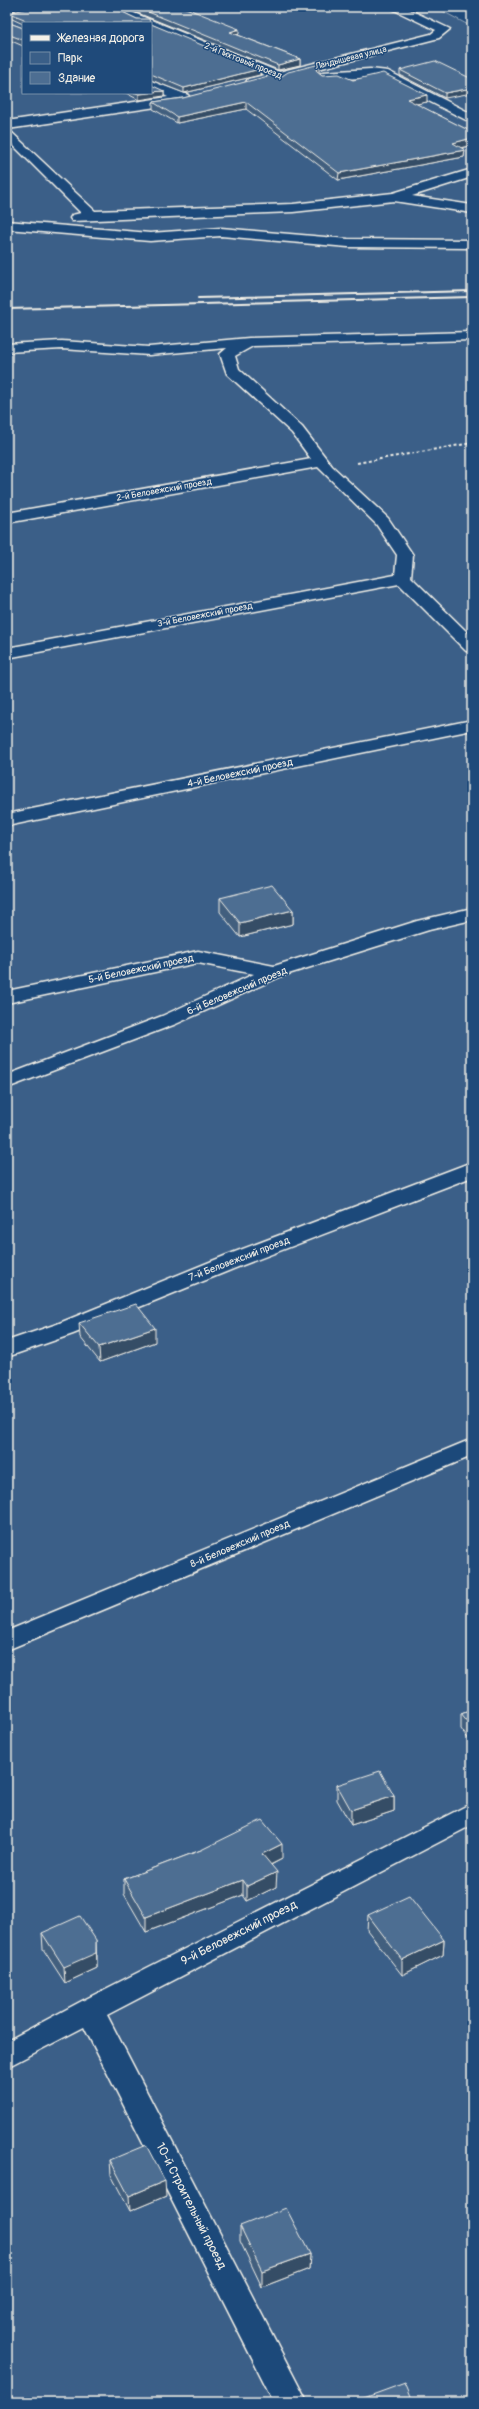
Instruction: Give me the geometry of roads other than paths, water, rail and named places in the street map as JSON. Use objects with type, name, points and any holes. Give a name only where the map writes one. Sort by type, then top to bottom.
[{"type":"lane","name":"2-й Пихтовый проезд","points":[[109,7],[145,22]]},
{"type":"lane","name":"Ландышевая улица","points":[[242,85],[435,36],[444,29],[394,7]]},
{"type":"lane","name":"2-й Пихтовый проезд","points":[[152,25],[291,80],[337,74],[384,74],[472,119]]},
{"type":"lane","points":[[152,85],[183,99]]},
{"type":"lane","points":[[7,125],[183,99],[198,95]]},
{"type":"lane","points":[[7,117],[20,123]]},
{"type":"lane","points":[[7,132],[91,215]]},
{"type":"lane","points":[[22,226],[91,215],[293,208],[394,197],[472,173]]},
{"type":"lane","points":[[394,197],[472,209]]},
{"type":"lane","points":[[7,225],[150,237],[221,232],[348,243],[472,244]]},
{"type":"lane","points":[[7,348],[62,345],[149,350],[249,342],[472,336]]},
{"type":"lane","points":[[249,342],[227,354],[232,371],[297,430],[324,466],[382,521],[406,555],[403,578],[472,647]]},
{"type":"lane","name":"2-й Беловежский проезд","points":[[7,518],[324,466]]},
{"type":"lane","name":"3-й Беловежский проезд","points":[[7,653],[403,578]]},
{"type":"lane","name":"4-й Беловежский проезд","points":[[7,820],[472,725]]},
{"type":"lane","name":"6-й Беловежский проезд","points":[[7,1082],[169,1020],[275,972],[424,925],[472,914]]},
{"type":"lane","name":"5-й Беловежский проезд","points":[[7,997],[198,957],[275,972]]},
{"type":"lane","name":"7-й Беловежский проезд","points":[[7,1349],[65,1329],[235,1260],[472,1169]]},
{"type":"lane","name":"8-й Беловежский проезд","points":[[7,1641],[472,1447]]},
{"type":"lane","name":"9-й Беловежский проезд","points":[[7,2055],[90,2010],[472,1813]]},
{"type":"lane","name":"10-й Строительный проезд","points":[[90,2010],[291,2402]]},
{"type":"railway","points":[[198,298],[472,291]]},
{"type":"railway","points":[[7,309],[472,297]]}]
